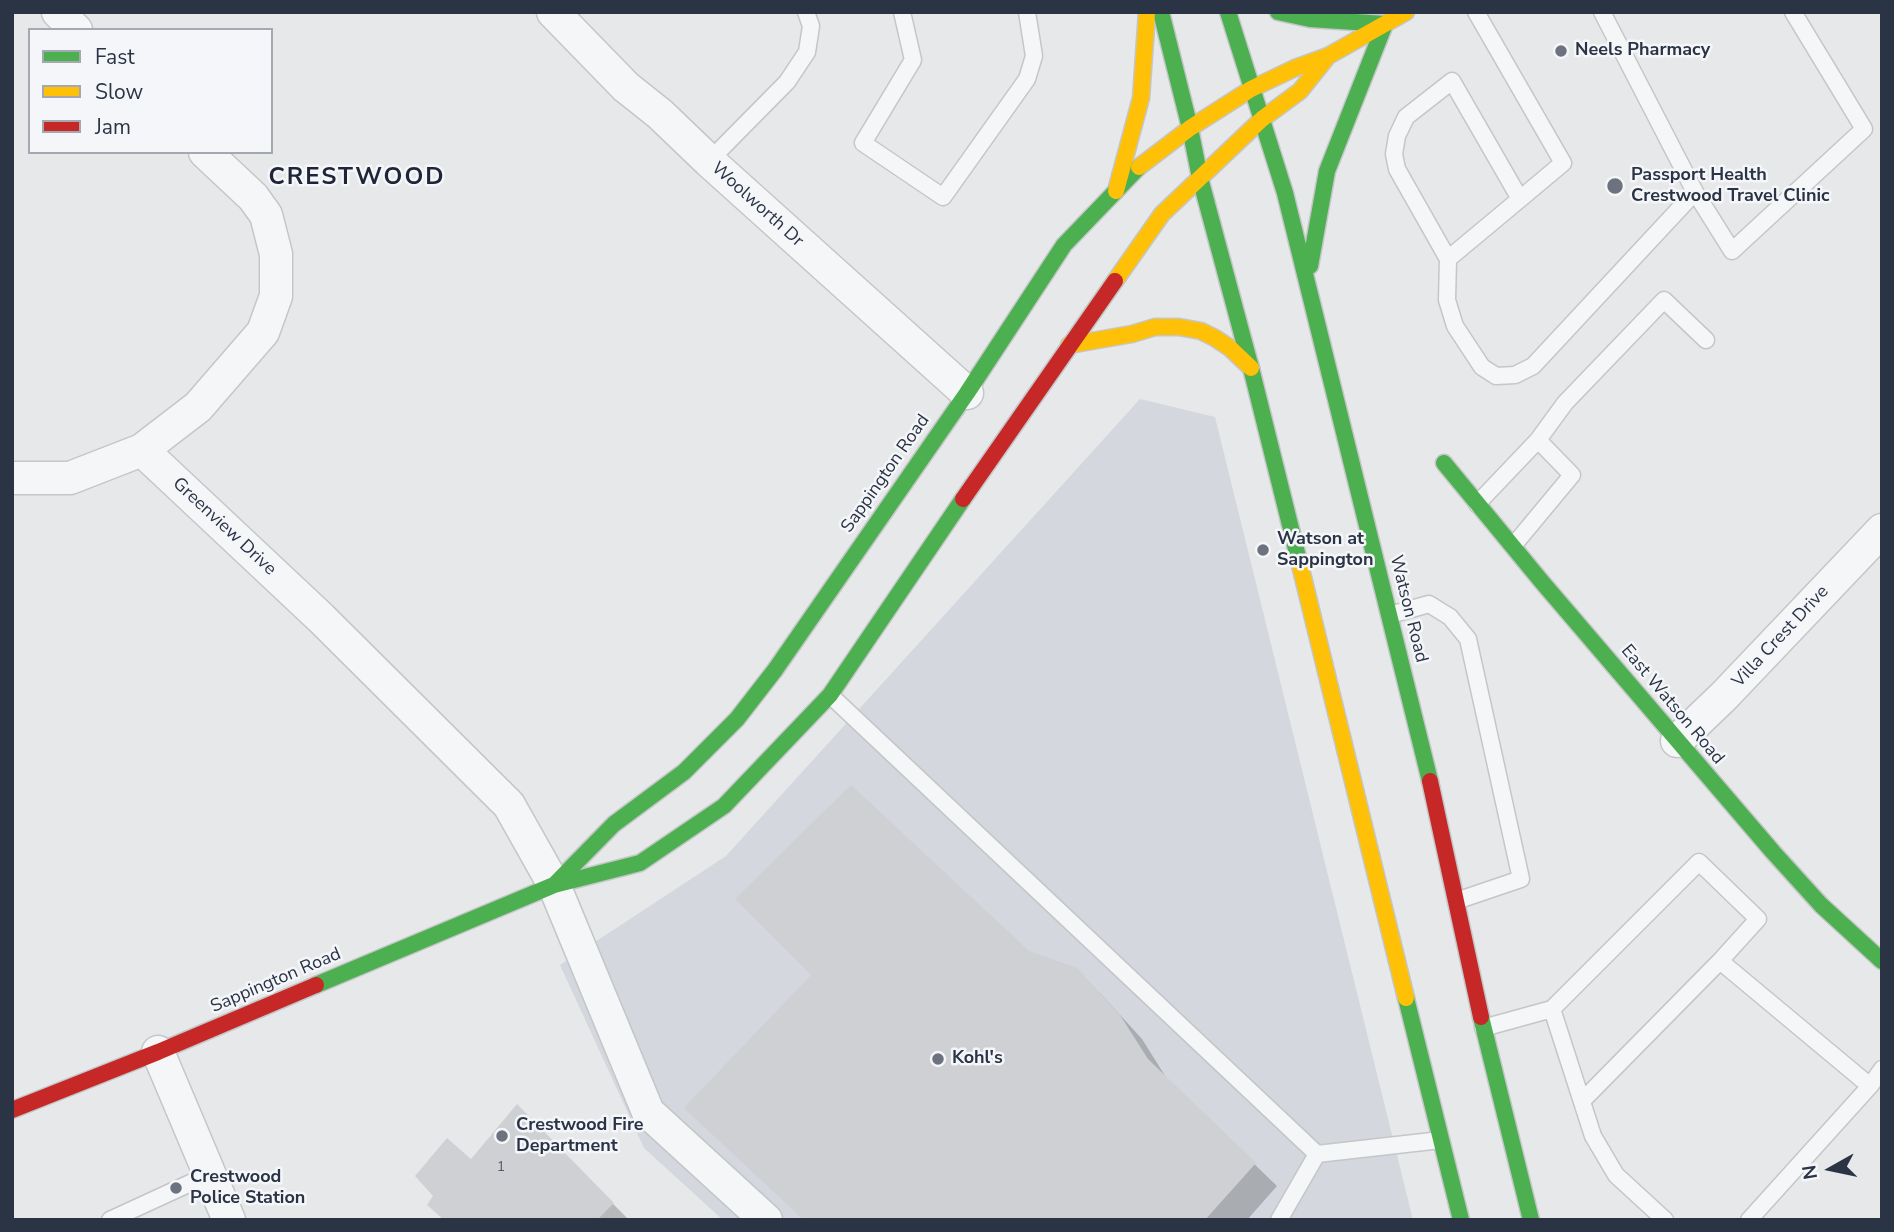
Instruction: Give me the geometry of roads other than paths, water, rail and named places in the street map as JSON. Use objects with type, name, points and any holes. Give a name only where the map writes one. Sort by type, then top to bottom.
[{"type":"main road","points":[[1116,191],[1141,97],[1147,12]]},
{"type":"main road","points":[[1161,12],[1200,178],[1251,368],[1461,1220]]},
{"type":"main road","name":"Watson Road","points":[[1228,12],[1285,193],[1426,764],[1483,1028],[1531,1220]]},
{"type":"main road","points":[[1278,12],[1310,19],[1393,17]]},
{"type":"main road","points":[[1328,56],[1393,17]]},
{"type":"main road","points":[[1307,282],[1327,171],[1393,17]]},
{"type":"main road","name":"Sappington Road","points":[[554,885],[614,824],[684,772],[737,719],[775,670],[963,403],[1064,246],[1137,169],[1190,128],[1251,89],[1328,56]]},
{"type":"main road","name":"Sappington Road","points":[[12,1110],[158,1052],[554,885],[640,863],[724,806],[830,695],[1000,435],[1069,345],[1161,214],[1262,119],[1300,91],[1328,56]]},
{"type":"main road","points":[[1069,345],[1132,334],[1155,327],[1180,327],[1200,331],[1215,338],[1251,368]]},
{"type":"main road","name":"East Watson Road","points":[[1444,463],[1773,852],[1821,905],[1882,961]]},
{"type":"street","points":[[58,12],[74,28]]},
{"type":"street","name":"Woolworth Dr","points":[[553,12],[626,87],[660,114],[963,403]]},
{"type":"street","points":[[12,478],[70,478],[142,450],[198,407],[262,332],[276,296],[276,254],[267,215],[207,154]]},
{"type":"street","name":"Greenview Drive","points":[[142,450],[321,618],[509,806],[554,885],[648,1112],[766,1220]]},
{"type":"street","name":"Villa Crest Drive","points":[[1677,741],[1724,696],[1882,530]]},
{"type":"street","points":[[158,1052],[229,1220]]},
{"type":"lane","points":[[709,162],[788,82],[807,52],[811,26],[806,12]]},
{"type":"lane","points":[[902,12],[913,60],[863,143],[943,197],[1027,79],[1034,56],[1027,12]]},
{"type":"lane","points":[[1448,259],[1563,163],[1476,12]]},
{"type":"lane","points":[[1607,14],[1695,192],[1732,251],[1864,129],[1793,12]]},
{"type":"lane","points":[[1520,199],[1452,81],[1406,117],[1397,136],[1394,154],[1397,169],[1448,259],[1447,300],[1455,326],[1482,367],[1496,376],[1515,375],[1533,366],[1695,192]]},
{"type":"lane","points":[[1477,504],[1538,440],[1565,403],[1664,300],[1706,340]]},
{"type":"lane","points":[[1513,546],[1572,475],[1538,440]]},
{"type":"lane","points":[[1390,615],[1429,604],[1450,617],[1468,639],[1521,880],[1456,901]]},
{"type":"lane","points":[[830,695],[1317,1154],[1441,1140]]},
{"type":"lane","points":[[1483,1028],[1552,1009],[1699,862],[1758,919],[1582,1101]]},
{"type":"lane","points":[[1720,961],[1870,1086]]},
{"type":"lane","points":[[1552,1009],[1593,1136],[1616,1175],[1665,1220]]},
{"type":"lane","points":[[1749,1220],[1870,1086],[1882,1069]]},
{"type":"lane","points":[[1279,1220],[1317,1154]]},
{"type":"lane","points":[[110,1220],[210,1174]]},
{"type":"place","name":"Neels Pharmacy","points":[[1561,51]]},
{"type":"place","name":"Passport Health Crestwood Travel Clinic","points":[[1615,186]]},
{"type":"place","name":"Watson at Sappington","points":[[1263,550]]},
{"type":"place","name":"Kohl's","points":[[938,1059]]},
{"type":"place","name":"Crestwood Fire Department","points":[[502,1136]]},
{"type":"place","name":"Crestwood Police Station","points":[[176,1188]]},
{"type":"district","name":"CRESTWOOD","points":[[357,178]]}]
